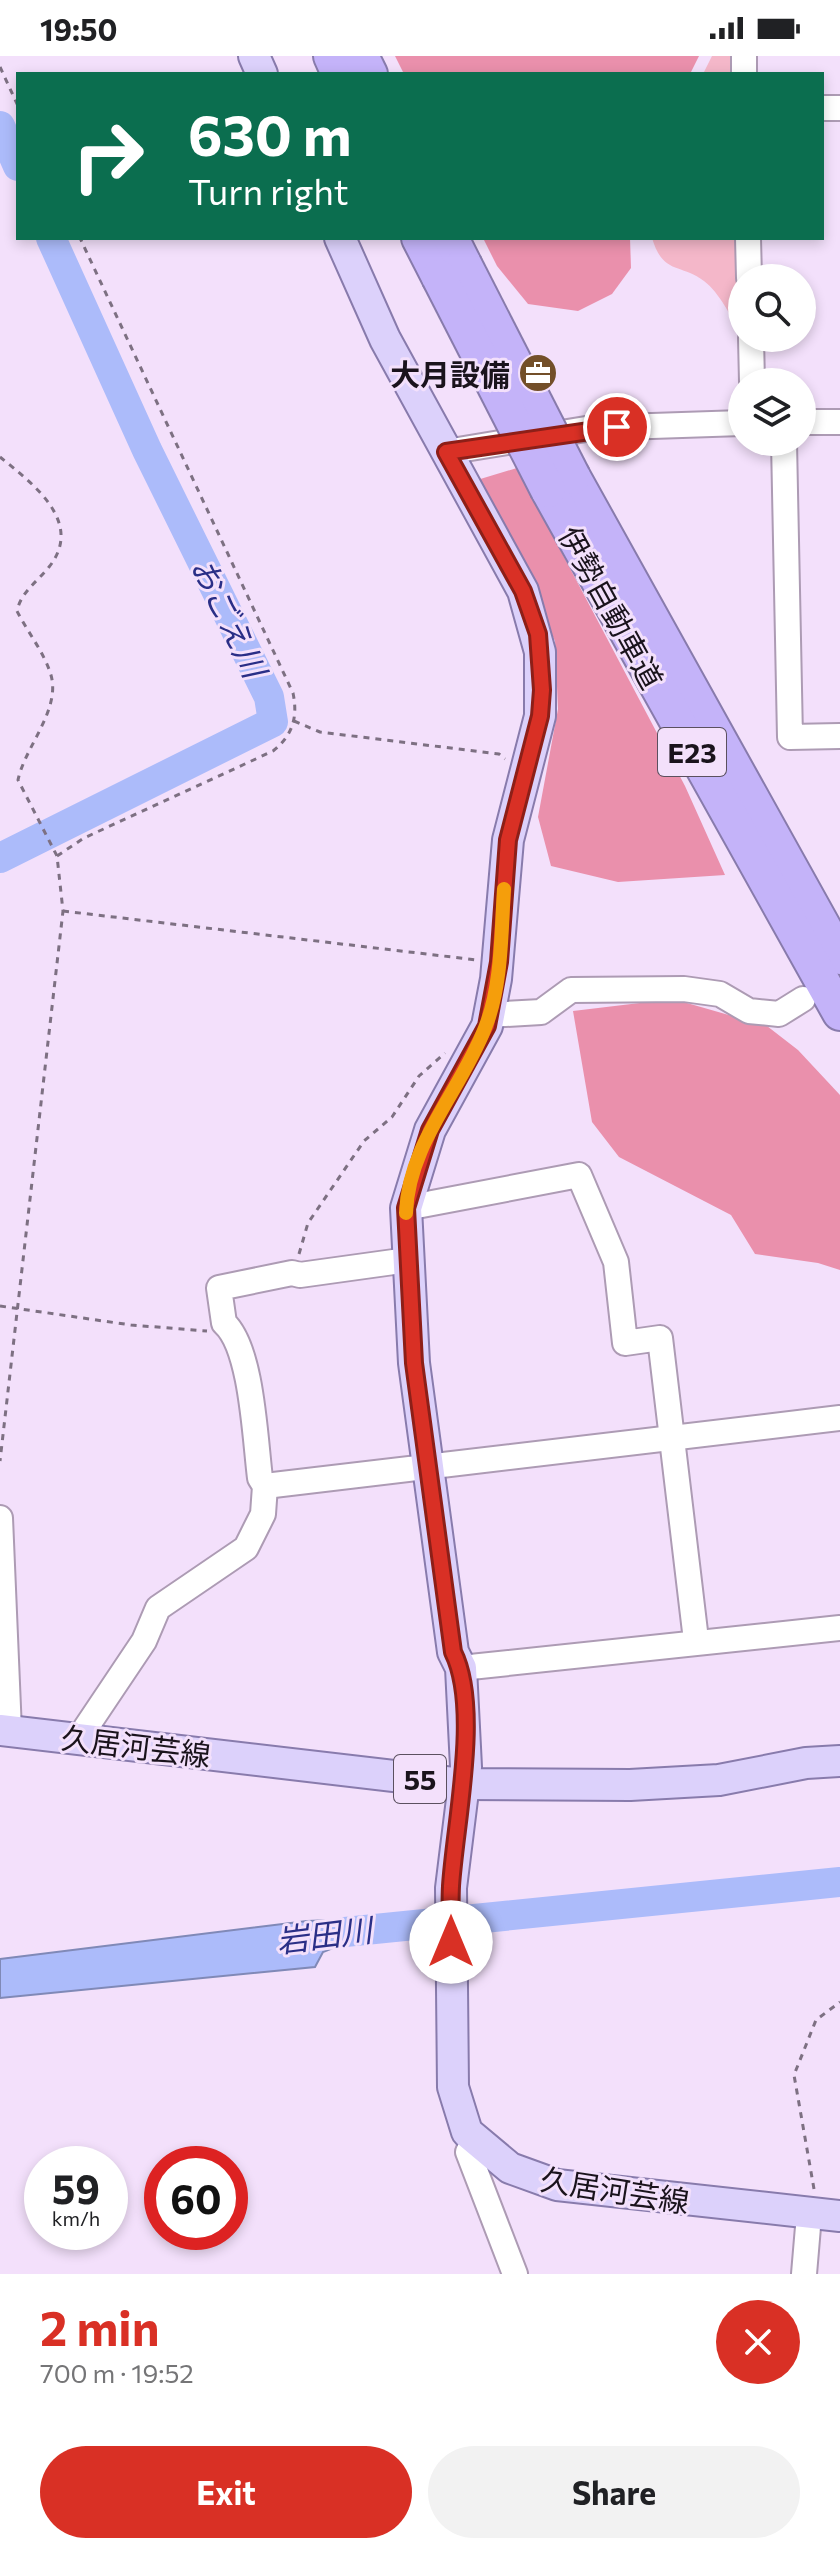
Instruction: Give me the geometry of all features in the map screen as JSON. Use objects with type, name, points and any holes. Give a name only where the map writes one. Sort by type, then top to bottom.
[{"type":"highway","name":"伊勢自動車道","points":[[422,240],[451,260],[561,484],[840,1013]]},
{"type":"highway","name":"伊勢自動車道","points":[[561,484],[840,957]]},
{"type":"main road","name":"久居河芸線","points":[[341,240],[385,339],[523,591],[538,634],[542,671],[540,716],[508,840],[499,962],[487,1026],[430,1130],[406,1208],[413,1350],[453,1652],[461,1668],[466,1767],[451,1888],[453,2087],[460,2113],[474,2140],[510,2168],[557,2185],[823,2216]]},
{"type":"main road","name":"久居河芸線","points":[[5,1730],[462,1784],[630,1785],[719,1780],[806,1763],[840,1761]]},
{"type":"street","points":[[748,240],[749,264]]},
{"type":"street","points":[[816,422],[840,422]]},
{"type":"street","points":[[446,452],[592,428],[728,423]]},
{"type":"street","points":[[784,456],[790,737],[840,736]]},
{"type":"street","points":[[488,1015],[541,1012],[571,990],[684,989],[720,994],[749,1011],[779,1014],[803,999]]},
{"type":"street","points":[[406,1208],[579,1175],[616,1262],[625,1343],[660,1338],[696,1640]]},
{"type":"street","points":[[79,1738],[144,1641],[158,1608],[246,1548],[263,1514],[265,1486],[235,1333],[224,1323],[219,1288],[292,1273],[300,1275],[408,1260]]},
{"type":"street","points":[[265,1486],[840,1418]]},
{"type":"street","points":[[0,1518],[5,1730]]},
{"type":"street","points":[[461,1668],[696,1640],[840,1628]]},
{"type":"street","points":[[474,2140],[468,2152],[515,2274]]},
{"type":"street","points":[[804,2274],[823,2216]]},
{"type":"path","points":[[0,67],[16,102]]},
{"type":"path","points":[[55,854],[273,751],[286,739],[294,721],[293,693],[81,240]]},
{"type":"path","points":[[0,457],[48,500],[60,527],[56,556],[20,598],[17,611],[49,669],[53,685],[49,707],[18,780],[55,854],[63,911],[0,1461]]},
{"type":"path","points":[[294,721],[320,732],[499,754],[505,759]]},
{"type":"path","points":[[504,770],[509,754]]},
{"type":"path","points":[[63,911],[481,960],[481,972]]},
{"type":"path","points":[[292,1273],[308,1223],[359,1148],[392,1117],[419,1076],[449,1049]]},
{"type":"path","points":[[0,1306],[131,1325],[235,1333]]},
{"type":"path","points":[[823,2216],[794,2075],[816,2020],[840,2002]]},
{"type":"shaded area","points":[[395,56],[699,56],[691,72],[403,72]]},
{"type":"shaded area","points":[[712,56],[736,56],[737,72],[704,72]]},
{"type":"shaded area","points":[[484,240],[630,240],[631,268],[612,294],[578,311],[528,304],[497,266]]},
{"type":"shaded area","points":[[653,240],[740,240],[741,264],[728,264],[728,312],[704,281],[661,258]]},
{"type":"shaded area","points":[[517,468],[685,786],[725,875],[618,882],[551,866],[538,817],[558,709],[555,641],[477,480]]},
{"type":"shaded area","points":[[673,999],[767,1026],[798,1050],[840,1095],[840,1270],[818,1263],[755,1254],[731,1215],[619,1157],[592,1122],[573,1011]]},
{"type":"water","points":[[410,1917],[323,1952],[315,1967],[0,1998],[0,1959],[307,1921]]},
{"type":"waterway","name":"おごえ川","points":[[0,126],[16,162]]},
{"type":"waterway","name":"おごえ川","points":[[0,858],[273,722],[269,697],[147,450],[52,240]]},
{"type":"waterway","name":"岩田川","points":[[345,1932],[840,1882]]},
{"type":"slow traffic","points":[[406,1213],[408,1195],[430,1130],[487,1026],[499,962],[504,889]]},
{"type":"place","name":"大月設備","points":[[538,373]]},
{"type":"route","points":[[451,1942],[451,1888],[466,1767],[461,1668],[453,1652],[417,1367],[414,1363],[406,1208],[430,1130],[487,1026],[499,962],[508,840],[540,716],[542,671],[538,634],[523,591],[446,452],[592,428],[617,427]]}]
